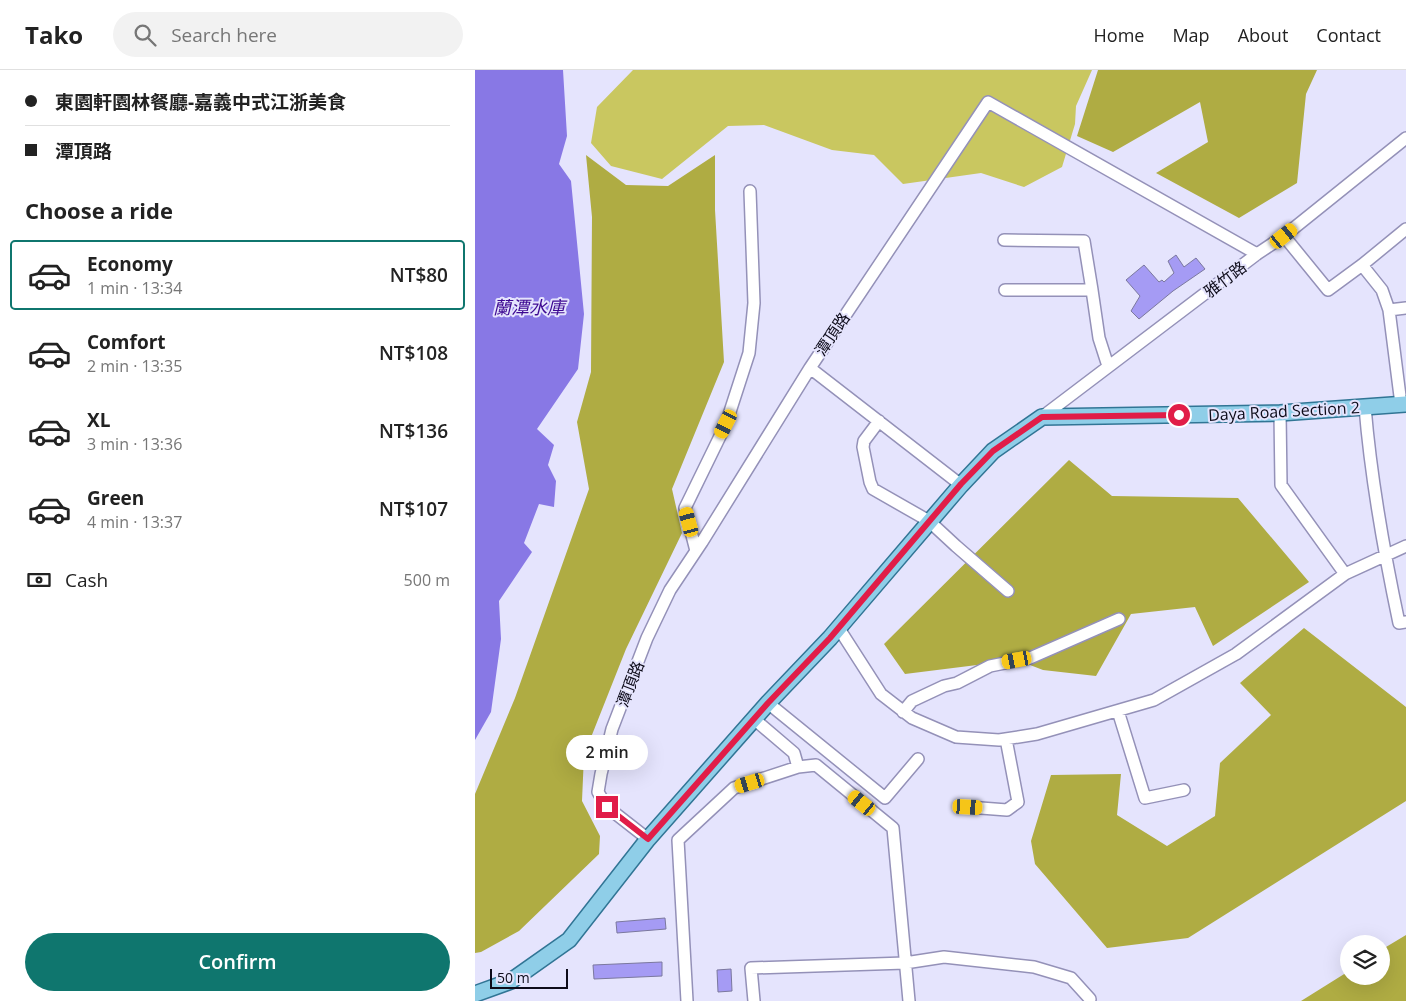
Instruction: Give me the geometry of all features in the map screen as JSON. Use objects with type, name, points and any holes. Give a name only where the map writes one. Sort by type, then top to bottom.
[{"type":"main road","name":"Daya Road Section 2","points":[[1042,417],[1280,413],[1404,404]]},
{"type":"main road","points":[[475,994],[511,980],[569,940],[648,839],[753,719],[830,638],[961,484],[993,451],[1042,417]]},
{"type":"street","name":"潭頂路","points":[[648,839],[607,807],[598,792],[612,729],[647,638],[670,590],[810,368],[988,102],[1257,254]]},
{"type":"street","name":"雅竹路","points":[[1042,417],[1403,146]]},
{"type":"street","points":[[696,551],[685,508],[726,424],[749,353],[754,303],[750,191]]},
{"type":"street","points":[[1284,236],[1328,290],[1406,229]]},
{"type":"street","points":[[1004,240],[1084,241],[1099,338],[1108,366]]},
{"type":"street","points":[[1362,265],[1382,290],[1389,310],[1404,404]]},
{"type":"street","points":[[1005,290],[1092,290]]},
{"type":"street","points":[[1389,310],[1406,308]]},
{"type":"street","points":[[810,368],[961,484]]},
{"type":"street","points":[[1365,407],[1385,556],[1399,623],[1406,622]]},
{"type":"street","points":[[1280,413],[1281,485],[1345,574]]},
{"type":"street","points":[[879,421],[864,441],[863,447],[869,482],[873,488],[929,521],[1008,591]]},
{"type":"street","points":[[838,627],[881,694],[903,712],[912,718],[956,737],[999,740],[1037,734],[1154,700],[1236,654],[1345,574],[1406,546]]},
{"type":"street","points":[[903,712],[912,701],[944,686],[957,683],[990,666],[1030,658],[1119,619]]},
{"type":"street","points":[[768,703],[885,798],[918,760]]},
{"type":"street","points":[[1118,711],[1145,798],[1184,790]]},
{"type":"street","points":[[753,719],[794,752],[798,768]]},
{"type":"street","points":[[968,807],[1007,810],[1018,802],[1006,739]]},
{"type":"street","points":[[687,1001],[678,840],[734,788],[798,768],[816,765],[893,828],[909,1001]]},
{"type":"street","points":[[754,1001],[751,968],[905,963],[945,957],[1034,967],[1071,978],[1090,999]]},
{"type":"shaded area","points":[[633,70],[1092,70],[1076,106],[1075,124],[1062,167],[1024,187],[981,173],[903,184],[874,155],[832,150],[764,125],[728,126],[662,179],[611,166],[591,143],[597,107]]},
{"type":"shaded area","points":[[1098,70],[1317,70],[1306,94],[1297,183],[1239,218],[1156,173],[1208,142],[1200,102],[1113,152],[1077,136]]},
{"type":"shaded area","points":[[586,155],[626,185],[668,186],[715,155],[715,210],[724,362],[672,489],[682,533],[626,649],[584,755],[582,801],[600,836],[599,854],[519,931],[481,952],[475,953],[475,794],[515,698],[589,489],[577,422],[591,372],[592,217]]},
{"type":"shaded area","points":[[1069,460],[1112,496],[1238,498],[1309,582],[1213,646],[1195,607],[1131,614],[1096,676],[1043,670],[1017,660],[905,674],[884,644]]},
{"type":"shaded area","points":[[1304,628],[1406,707],[1406,801],[1188,938],[1107,948],[1035,864],[1031,841],[1051,775],[1121,774],[1117,815],[1167,846],[1215,816],[1220,763],[1271,715],[1240,683]]},
{"type":"shaded area","points":[[1406,935],[1406,1001],[1301,1001],[1340,977],[1340,985],[1390,985],[1390,945]]},
{"type":"water","name":"蘭潭水庫","points":[[475,70],[563,70],[567,136],[559,164],[571,181],[584,314],[578,369],[537,429],[554,445],[548,465],[556,481],[554,507],[539,504],[524,543],[532,552],[499,601],[501,639],[491,712],[475,740]]},
{"type":"building","points":[[1176,255],[1184,267],[1196,258],[1205,269],[1173,291],[1139,319],[1131,311],[1140,296],[1126,280],[1144,265],[1159,282],[1162,280],[1164,282],[1174,273],[1168,261]]},
{"type":"building","points":[[665,918],[666,929],[617,933],[616,922]]},
{"type":"building","points":[[662,962],[662,976],[594,979],[593,965]]},
{"type":"building","points":[[731,969],[732,991],[718,992],[717,970]]},
{"type":"route","points":[[607,807],[648,839],[768,703],[830,638],[961,484],[993,451],[1042,417],[1179,415]]}]
